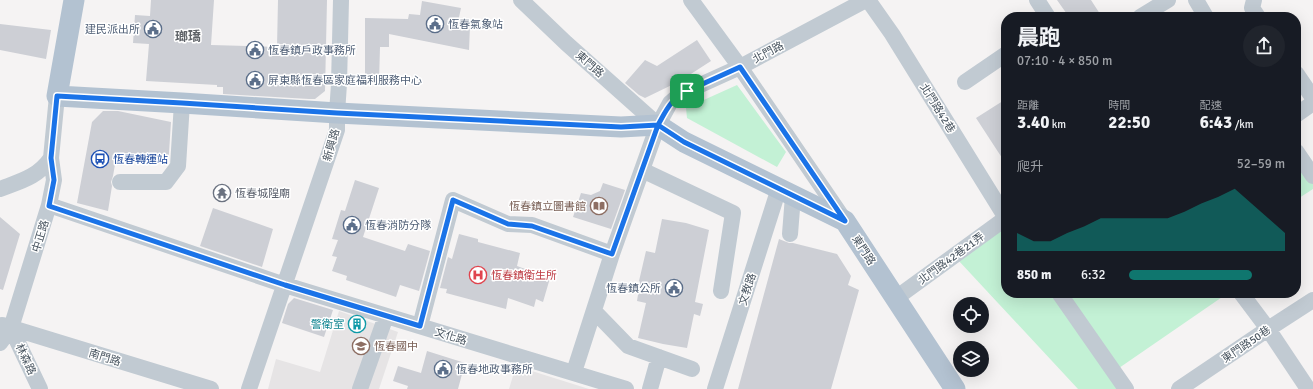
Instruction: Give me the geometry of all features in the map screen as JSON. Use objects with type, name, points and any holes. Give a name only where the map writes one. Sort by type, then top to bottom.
[{"type":"main road","name":"中正路","points":[[57,96],[74,0]]},
{"type":"main road","points":[[57,96],[337,113],[621,127],[658,125]]},
{"type":"main road","name":"東門路","points":[[658,125],[684,142],[845,221],[955,389]]},
{"type":"street","name":"新興路","points":[[285,285],[338,130],[337,113],[341,0]]},
{"type":"street","name":"東門路","points":[[521,0],[658,125]]},
{"type":"street","points":[[691,0],[740,67],[845,221]]},
{"type":"street","name":"北門路","points":[[574,372],[612,254],[658,125],[670,103],[678,96],[740,67],[867,0]]},
{"type":"street","name":"北門路42巷","points":[[867,0],[892,34],[1001,210]]},
{"type":"street","points":[[1037,0],[1045,12]]},
{"type":"street","points":[[1148,12],[1168,0]]},
{"type":"street","points":[[1196,0],[1203,12]]},
{"type":"street","points":[[965,82],[1001,57]]},
{"type":"street","points":[[1301,80],[1313,98]]},
{"type":"street","name":"中正路","points":[[0,343],[49,206],[54,180],[51,158],[57,96]]},
{"type":"street","points":[[120,182],[166,182],[178,166],[182,103]]},
{"type":"street","points":[[1301,111],[1313,103]]},
{"type":"street","points":[[0,189],[39,172],[51,158]]},
{"type":"street","points":[[1301,158],[1313,176]]},
{"type":"street","points":[[642,170],[733,213],[722,291]]},
{"type":"street","points":[[786,192],[790,234]]},
{"type":"street","name":"文教路","points":[[715,389],[786,192]]},
{"type":"street","points":[[420,326],[453,200],[508,224],[532,226],[612,254]]},
{"type":"street","name":"文化路","points":[[49,206],[285,285],[626,389]]},
{"type":"street","name":"北門路42巷21弄","points":[[896,298],[1001,222]]},
{"type":"street","points":[[249,389],[285,285]]},
{"type":"street","points":[[1062,298],[1126,389]]},
{"type":"street","points":[[1245,298],[1268,328],[1308,389]]},
{"type":"street","name":"東門路50巷","points":[[1179,389],[1268,328],[1313,300]]},
{"type":"street","points":[[594,311],[628,346],[692,369]]},
{"type":"street","points":[[360,389],[386,316]]},
{"type":"street","name":"林森路","points":[[6,326],[40,389]]},
{"type":"street","name":"南門路","points":[[6,326],[211,389]]},
{"type":"street","points":[[650,389],[659,357]]},
{"type":"shaded area","name":"恆春國中","points":[[339,311],[398,332],[379,389],[268,389],[276,359],[320,372]]},
{"type":"shaded area","points":[[516,366],[589,389],[509,389]]},
{"type":"green space","points":[[737,85],[786,152],[777,167],[687,118],[686,108]]},
{"type":"green space","points":[[1301,153],[1313,170],[1313,189],[1301,197]]},
{"type":"green space","points":[[1001,230],[1001,298],[1221,298],[1119,368],[1130,389],[1078,389],[958,260]]},
{"type":"building","points":[[151,0],[214,0],[211,45],[277,47],[278,0],[327,0],[325,91],[315,99],[309,99],[223,94],[223,87],[217,87],[217,85],[146,81],[149,44],[133,43],[135,15],[150,16]]},
{"type":"building","points":[[1057,0],[1091,0],[1099,12],[1065,12]]},
{"type":"building","points":[[422,1],[461,8],[458,22],[470,26],[469,50],[389,34],[389,47],[380,47],[379,82],[365,82],[365,18],[408,19],[409,14],[420,15]]},
{"type":"building","points":[[0,24],[51,30],[46,59],[0,50]]},
{"type":"building","points":[[697,40],[711,61],[680,81],[645,98],[625,83],[645,60],[657,66]]},
{"type":"building","points":[[1001,102],[1001,156],[976,118]]},
{"type":"building","name":"恆春轉運站","points":[[103,111],[118,111],[171,122],[167,165],[117,153],[111,182],[112,186],[108,211],[77,203],[92,122]]},
{"type":"building","name":"恆春消防分隊","points":[[355,180],[379,188],[363,237],[405,251],[408,244],[430,251],[419,291],[400,285],[396,297],[346,280],[347,276],[332,271],[337,257],[332,256],[338,240],[332,239],[341,210],[345,211]]},
{"type":"building","name":"恆春鎮立圖書館","points":[[603,183],[625,190],[611,229],[573,217],[581,193],[591,195],[600,191]]},
{"type":"building","points":[[213,208],[273,229],[262,267],[200,246]]},
{"type":"building","points":[[0,217],[20,234],[3,290],[0,289]]},
{"type":"building","name":"恆春鎮公所","points":[[662,219],[686,223],[709,230],[695,302],[703,304],[700,316],[694,314],[687,348],[638,338],[646,303],[637,301],[639,281],[646,251],[655,253]]},
{"type":"building","name":"恆春鎮衛生所","points":[[459,234],[478,239],[478,242],[520,253],[517,266],[550,278],[543,302],[536,299],[534,307],[508,298],[506,309],[446,293],[447,289],[440,288],[448,257],[452,259]]},
{"type":"building","points":[[779,239],[789,243],[837,254],[851,276],[848,285],[859,290],[831,389],[738,389]]},
{"type":"building","points":[[294,298],[333,310],[324,337],[282,323],[288,304]]},
{"type":"building","name":"恆春地政事務所","points":[[427,351],[465,363],[458,389],[407,389],[408,386],[393,381],[398,366],[421,373]]},
{"type":"place","name":"恆春氣象站","points":[[435,24]]},
{"type":"place","name":"建民派出所","points":[[153,29]]},
{"type":"place","name":"恆春鎮戶政事務所","points":[[255,50]]},
{"type":"place","name":"屏東縣恆春區家庭福利服務中心","points":[[255,80]]},
{"type":"place","name":"恆春轉運站","points":[[100,159]]},
{"type":"place","name":"恆春城隍廟","points":[[222,193]]},
{"type":"place","name":"恆春鎮立圖書館","points":[[599,206]]},
{"type":"place","name":"恆春消防分隊","points":[[352,225]]},
{"type":"place","name":"恆春鎮衛生所","points":[[478,275]]},
{"type":"place","name":"恆春鎮公所","points":[[674,288]]},
{"type":"place","name":"警衛室","points":[[357,324]]},
{"type":"place","name":"恆春國中","points":[[361,346]]},
{"type":"place","name":"恆春地政事務所","points":[[443,369]]},
{"type":"district","name":"瑯𤩝","points":[[188,36]]},
{"type":"route","points":[[687,91],[670,103],[658,125],[637,127],[337,113],[57,96],[51,158],[54,180],[49,206],[285,285],[420,326],[453,200],[508,224],[532,226],[612,254],[658,125],[684,142],[845,221],[740,67],[687,91]]}]
